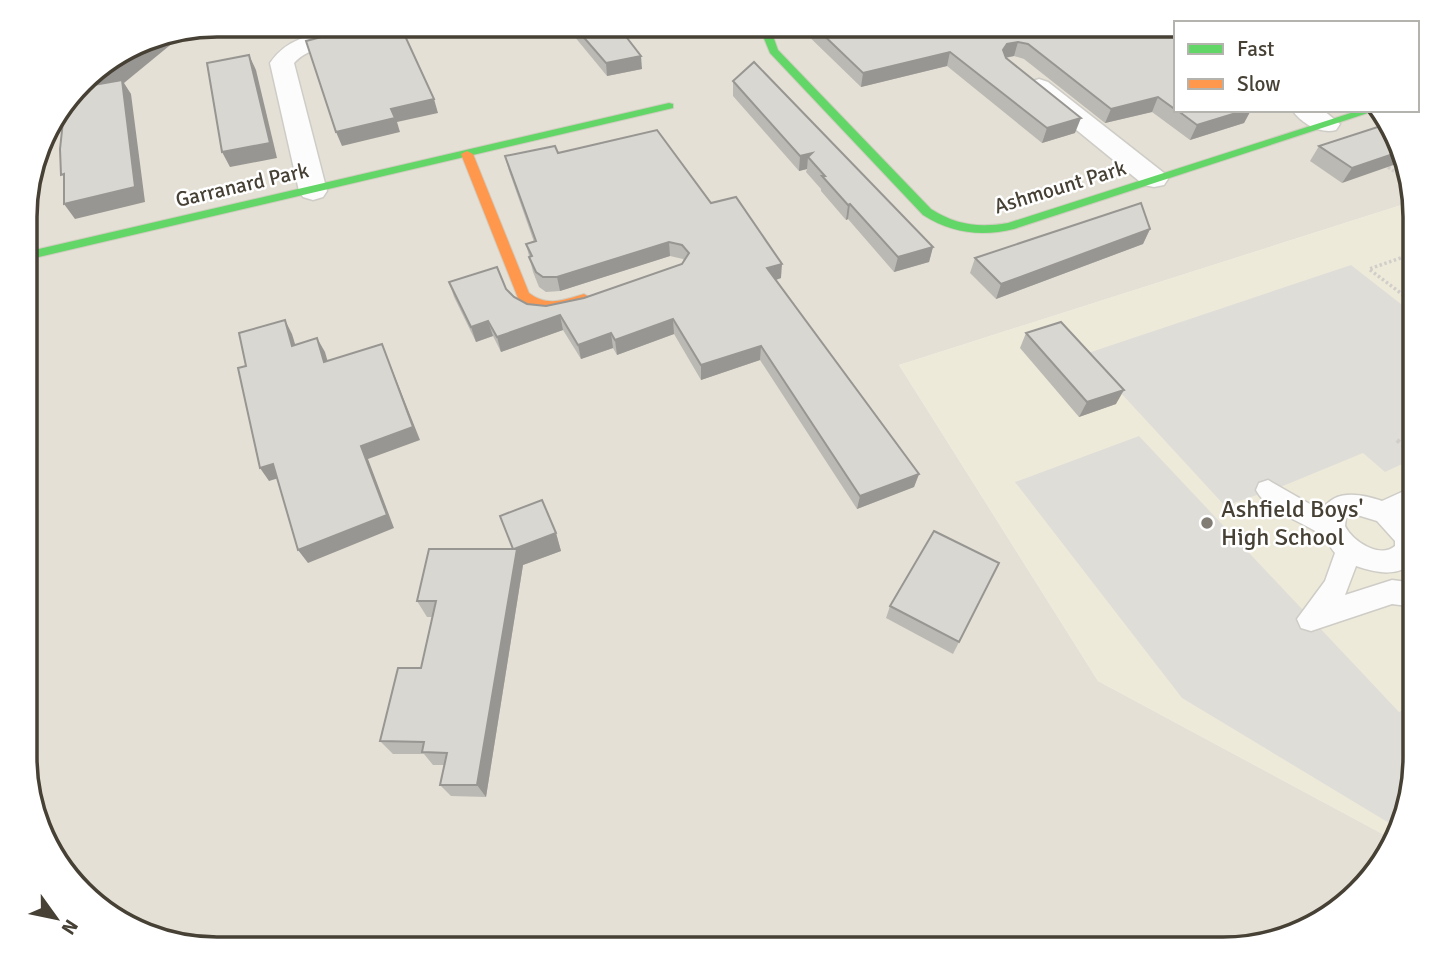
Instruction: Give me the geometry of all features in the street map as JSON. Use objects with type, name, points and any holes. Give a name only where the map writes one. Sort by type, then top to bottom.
[{"type":"street","points":[[313,191],[282,63],[290,53],[303,45],[339,37]]},
{"type":"street","name":"Ashmount Park","points":[[767,37],[769,47],[926,212],[945,225],[961,230],[996,230],[1154,179],[1316,117],[1356,112]]},
{"type":"street","points":[[1023,75],[1154,179]]},
{"type":"street","name":"Garranard Park","points":[[37,254],[669,106]]},
{"type":"street","points":[[467,154],[523,295],[538,307],[549,308],[598,293]]},
{"type":"lane","points":[[1268,491],[1370,560],[1392,562],[1403,556]]},
{"type":"lane","points":[[1384,512],[1403,502]]},
{"type":"lane","points":[[1403,529],[1384,512],[1363,504],[1345,505],[1333,514],[1341,539],[1336,587],[1311,619],[1392,592],[1403,593]]},
{"type":"lane","points":[[1392,562],[1403,573]]},
{"type":"path","points":[[1378,161],[1398,174]]},
{"type":"path","points":[[1403,257],[1368,269],[1403,295]]},
{"type":"path","points":[[1397,440],[1403,445]]},
{"type":"shaded area","points":[[217,37],[1174,37],[1174,112],[1369,112],[1390,148],[1403,205],[899,365],[1098,681],[1386,836],[1359,876],[1342,893],[1303,919],[1281,928],[1235,937],[193,936],[159,928],[137,919],[107,900],[81,876],[55,837],[40,792],[37,757],[38,193],[46,159],[55,137],[74,107],[98,81],[137,55],[170,43]]},
{"type":"shaded area","name":"Ashfield Boys' High School","points":[[1403,205],[1403,769],[1394,815],[1386,836],[1098,681],[899,365]]},
{"type":"shaded area","points":[[1351,265],[1403,306],[1403,464],[1385,472],[1363,453],[1283,486],[1225,506],[1085,354]]},
{"type":"shaded area","points":[[1139,436],[1399,712],[1403,710],[1403,769],[1400,792],[1390,824],[1182,698],[1015,482]]},
{"type":"building","points":[[321,37],[406,37],[434,99],[391,109],[395,118],[336,132],[306,41]]},
{"type":"building","points":[[583,37],[626,37],[641,56],[606,63]]},
{"type":"building","points":[[826,37],[1174,37],[1174,109],[1158,97],[1111,109],[1028,44],[1007,44],[1003,50],[1006,58],[1081,118],[1047,128],[950,52],[863,73]]},
{"type":"building","points":[[249,55],[270,143],[222,152],[207,63]]},
{"type":"building","points":[[754,62],[933,247],[898,257],[822,176],[825,176],[808,157],[812,153],[800,156],[733,81]]},
{"type":"building","points":[[122,80],[135,187],[64,204],[64,174],[61,175],[60,149],[63,124],[74,107],[95,85]]},
{"type":"building","points":[[1180,112],[1239,112],[1197,125]]},
{"type":"building","points":[[1379,127],[1392,154],[1352,168],[1319,146]]},
{"type":"building","points":[[657,130],[711,203],[736,197],[782,264],[767,268],[919,474],[860,496],[761,346],[701,365],[673,319],[615,340],[611,333],[578,345],[560,315],[497,337],[488,321],[471,327],[449,282],[497,267],[506,289],[514,297],[527,304],[546,306],[584,298],[682,264],[689,253],[682,245],[669,242],[557,277],[543,277],[536,272],[529,257],[532,256],[526,244],[536,241],[505,156],[555,146],[558,153]]},
{"type":"building","points":[[1141,203],[1150,229],[1001,284],[975,258]]},
{"type":"building","points":[[285,320],[292,346],[317,338],[324,362],[382,344],[413,427],[361,446],[387,515],[298,550],[273,464],[260,468],[238,368],[246,366],[239,333]]},
{"type":"building","points":[[1061,322],[1124,390],[1087,402],[1026,333]]},
{"type":"building","points":[[542,500],[556,533],[514,549],[517,549],[477,785],[440,785],[447,753],[422,752],[424,742],[380,741],[398,668],[421,668],[436,601],[417,601],[429,549],[513,549],[500,516]]},
{"type":"building","points":[[934,531],[999,563],[959,642],[890,606]]},
{"type":"traffic: fast","points":[[768,37],[773,51],[927,212],[947,223],[967,229],[1010,226],[1366,112]]},
{"type":"traffic: fast","points":[[37,253],[669,106]]},
{"type":"traffic: slow","points":[[467,154],[523,295],[530,301],[545,306],[584,298]]},
{"type":"place","name":"Ashfield Boys' High School","points":[[1207,523]]}]
